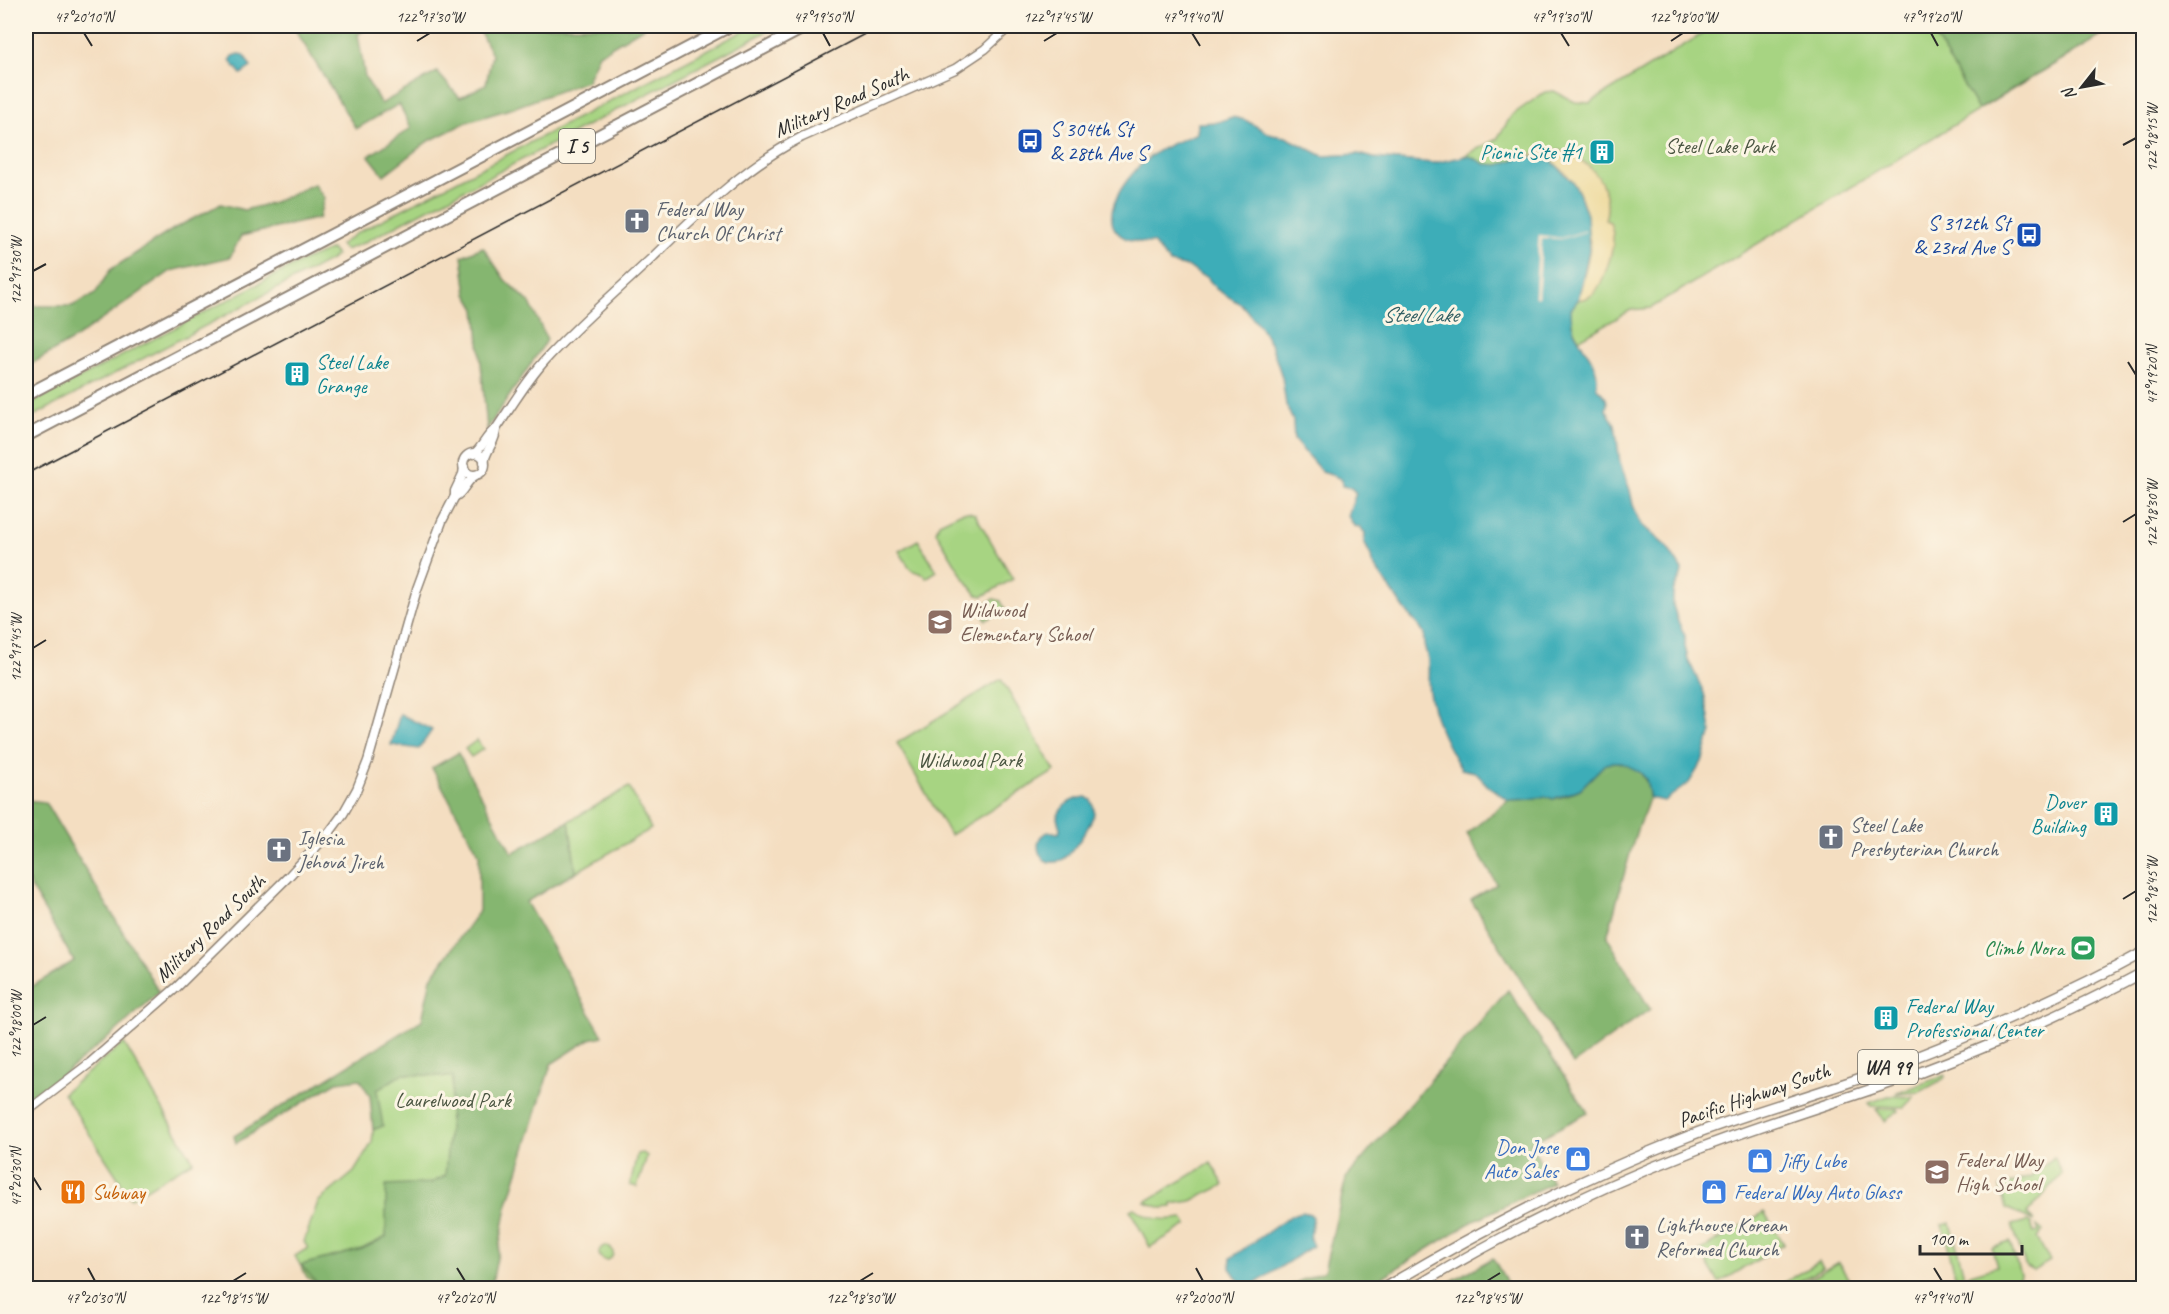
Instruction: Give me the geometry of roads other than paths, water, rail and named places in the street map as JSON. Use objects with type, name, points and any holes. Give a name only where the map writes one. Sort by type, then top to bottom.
[{"type":"highway","name":"I 5","points":[[26,395],[730,26]]},
{"type":"highway","name":"I 5","points":[[26,436],[807,26]]},
{"type":"main road","name":"Military Road South","points":[[474,454],[496,429],[527,383],[549,356],[689,222],[751,169],[779,149],[802,137],[955,69],[985,49],[1010,26]]},
{"type":"main road","name":"Military Road South","points":[[484,462],[496,435],[496,429]]},
{"type":"main road","points":[[474,454],[481,456],[484,462],[482,472],[476,475],[469,474],[464,467],[465,458],[474,454]]},
{"type":"main road","name":"Military Road South","points":[[455,496],[454,491],[464,467]]},
{"type":"main road","name":"Military Road South","points":[[26,1112],[90,1064],[177,987],[288,877],[329,833],[343,814],[357,789],[368,761],[417,588],[442,521],[455,496],[459,494],[466,482],[476,475]]},
{"type":"main road","name":"Pacific Highway South","points":[[1384,1288],[1477,1234],[1611,1167],[1692,1135],[1860,1078],[1964,1038],[2043,1004],[2144,952]]},
{"type":"main road","name":"Pacific Highway South","points":[[1414,1288],[1486,1245],[1645,1170],[1725,1139],[1877,1088],[1978,1049],[2144,972]]},
{"type":"water","points":[[244,55],[251,67],[241,74],[230,61],[233,56]]},
{"type":"water","name":"Steel Lake","points":[[1232,117],[1245,120],[1272,135],[1286,137],[1323,156],[1359,154],[1374,158],[1434,163],[1466,156],[1485,164],[1499,165],[1521,157],[1537,157],[1552,161],[1573,182],[1587,215],[1589,250],[1578,300],[1571,309],[1573,327],[1591,359],[1597,373],[1596,387],[1605,397],[1606,410],[1615,424],[1620,463],[1633,505],[1642,525],[1667,547],[1682,570],[1673,591],[1673,605],[1685,636],[1688,659],[1704,693],[1709,717],[1711,732],[1702,762],[1689,783],[1664,801],[1650,798],[1646,779],[1640,772],[1620,762],[1604,765],[1580,789],[1553,799],[1545,796],[1535,799],[1508,800],[1488,786],[1475,772],[1461,769],[1441,732],[1431,702],[1424,633],[1372,563],[1364,542],[1365,533],[1360,527],[1354,526],[1348,516],[1356,493],[1351,488],[1342,486],[1342,480],[1339,478],[1322,472],[1294,440],[1293,421],[1286,405],[1282,377],[1272,347],[1261,328],[1242,305],[1216,289],[1207,277],[1189,267],[1170,263],[1153,243],[1131,240],[1118,233],[1112,222],[1113,209],[1118,195],[1138,167],[1162,148],[1197,133],[1198,123],[1218,122]]},
{"type":"water","points":[[400,714],[432,730],[419,749],[391,745]]},
{"type":"water","points":[[1086,797],[1091,800],[1094,811],[1081,839],[1062,860],[1048,862],[1044,860],[1038,848],[1041,837],[1049,832],[1059,833],[1057,818],[1064,806],[1076,799]]},
{"type":"water","points":[[1302,1212],[1313,1217],[1310,1239],[1313,1246],[1253,1285],[1241,1284],[1230,1268],[1231,1258],[1292,1215]]},
{"type":"tram line","points":[[26,474],[880,26]]},
{"type":"place","name":"S 304th St & 28th Ave S","points":[[1030,141]]},
{"type":"place","name":"Picnic Site #1","points":[[1602,152]]},
{"type":"place","name":"Federal Way Church Of Christ","points":[[637,221]]},
{"type":"place","name":"S 312th St & 23rd Ave S","points":[[2029,235]]},
{"type":"place","name":"Steel Lake Grange","points":[[297,374]]},
{"type":"place","name":"Wildwood Elementary School","points":[[940,622]]},
{"type":"place","name":"Dover Building","points":[[2106,814]]},
{"type":"place","name":"Steel Lake Presbyterian Church","points":[[1831,837]]},
{"type":"place","name":"Iglesia Jehová Jireh","points":[[279,850]]},
{"type":"place","name":"Climb Nora","points":[[2083,948]]},
{"type":"place","name":"Federal Way Professional Center","points":[[1886,1018]]},
{"type":"place","name":"Don Jose Auto Sales","points":[[1578,1159]]},
{"type":"place","name":"Jiffy Lube","points":[[1760,1161]]},
{"type":"place","name":"Federal Way High School","points":[[1937,1172]]},
{"type":"place","name":"Subway","points":[[73,1192]]},
{"type":"place","name":"Federal Way Auto Glass","points":[[1714,1192]]},
{"type":"place","name":"Lighthouse Korean Reformed Church","points":[[1637,1237]]},
{"type":"park label","name":"Steel Lake Park","points":[[1720,146]]},
{"type":"park label","name":"Wildwood Park","points":[[970,760]]},
{"type":"park label","name":"Laurelwood Park","points":[[453,1100]]}]
